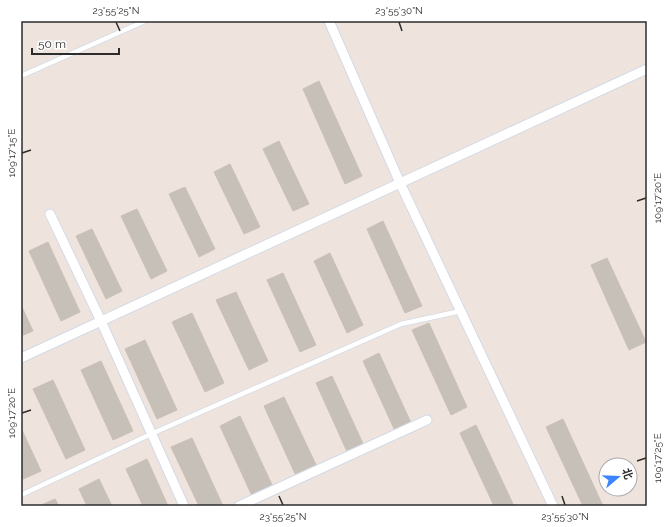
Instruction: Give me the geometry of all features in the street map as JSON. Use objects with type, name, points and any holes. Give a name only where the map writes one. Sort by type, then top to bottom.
[{"type":"street","points":[[329,21],[400,183],[553,506]]},
{"type":"street","points":[[21,358],[647,69]]},
{"type":"street","points":[[50,214],[101,321],[184,506]]},
{"type":"street","points":[[239,506],[427,420]]},
{"type":"lane","points":[[21,76],[145,21]]},
{"type":"lane","points":[[21,494],[152,434],[402,324],[461,311]]},
{"type":"building","points":[[319,81],[362,176],[345,184],[303,89]]},
{"type":"building","points":[[279,141],[309,204],[293,211],[263,149]]},
{"type":"building","points":[[230,164],[260,227],[244,234],[214,172]]},
{"type":"building","points":[[185,187],[215,249],[199,257],[169,194]]},
{"type":"building","points":[[137,209],[167,271],[151,279],[121,216]]},
{"type":"building","points":[[383,221],[422,306],[405,313],[367,229]]},
{"type":"building","points":[[92,229],[122,291],[106,299],[76,236]]},
{"type":"building","points":[[48,242],[80,312],[61,321],[29,251]]},
{"type":"building","points":[[330,253],[363,325],[347,333],[314,261]]},
{"type":"building","points":[[607,258],[646,342],[629,350],[591,265]]},
{"type":"building","points":[[283,273],[316,345],[300,352],[267,280]]},
{"type":"building","points":[[236,292],[268,361],[249,370],[216,300]]},
{"type":"building","points":[[21,305],[33,331],[21,336]]},
{"type":"building","points":[[192,313],[224,383],[205,392],[172,322]]},
{"type":"building","points":[[429,323],[467,407],[451,415],[412,330]]},
{"type":"building","points":[[145,340],[177,410],[157,419],[125,349]]},
{"type":"building","points":[[379,353],[412,425],[396,433],[363,361]]},
{"type":"building","points":[[101,361],[133,431],[113,440],[81,370]]},
{"type":"building","points":[[332,376],[365,448],[349,456],[316,383]]},
{"type":"building","points":[[53,380],[85,450],[66,459],[33,389]]},
{"type":"building","points":[[284,397],[318,469],[297,478],[264,406]]},
{"type":"building","points":[[240,416],[274,489],[253,498],[220,426]]},
{"type":"building","points":[[563,419],[603,506],[583,506],[546,427]]},
{"type":"building","points":[[476,425],[514,506],[494,506],[460,433]]},
{"type":"building","points":[[21,428],[41,471],[21,480]]},
{"type":"building","points":[[192,438],[223,506],[199,506],[171,447]]},
{"type":"building","points":[[147,459],[168,506],[143,506],[126,469]]},
{"type":"building","points":[[99,479],[112,506],[87,506],[79,489]]},
{"type":"building","points":[[55,499],[59,506],[39,506]]}]
